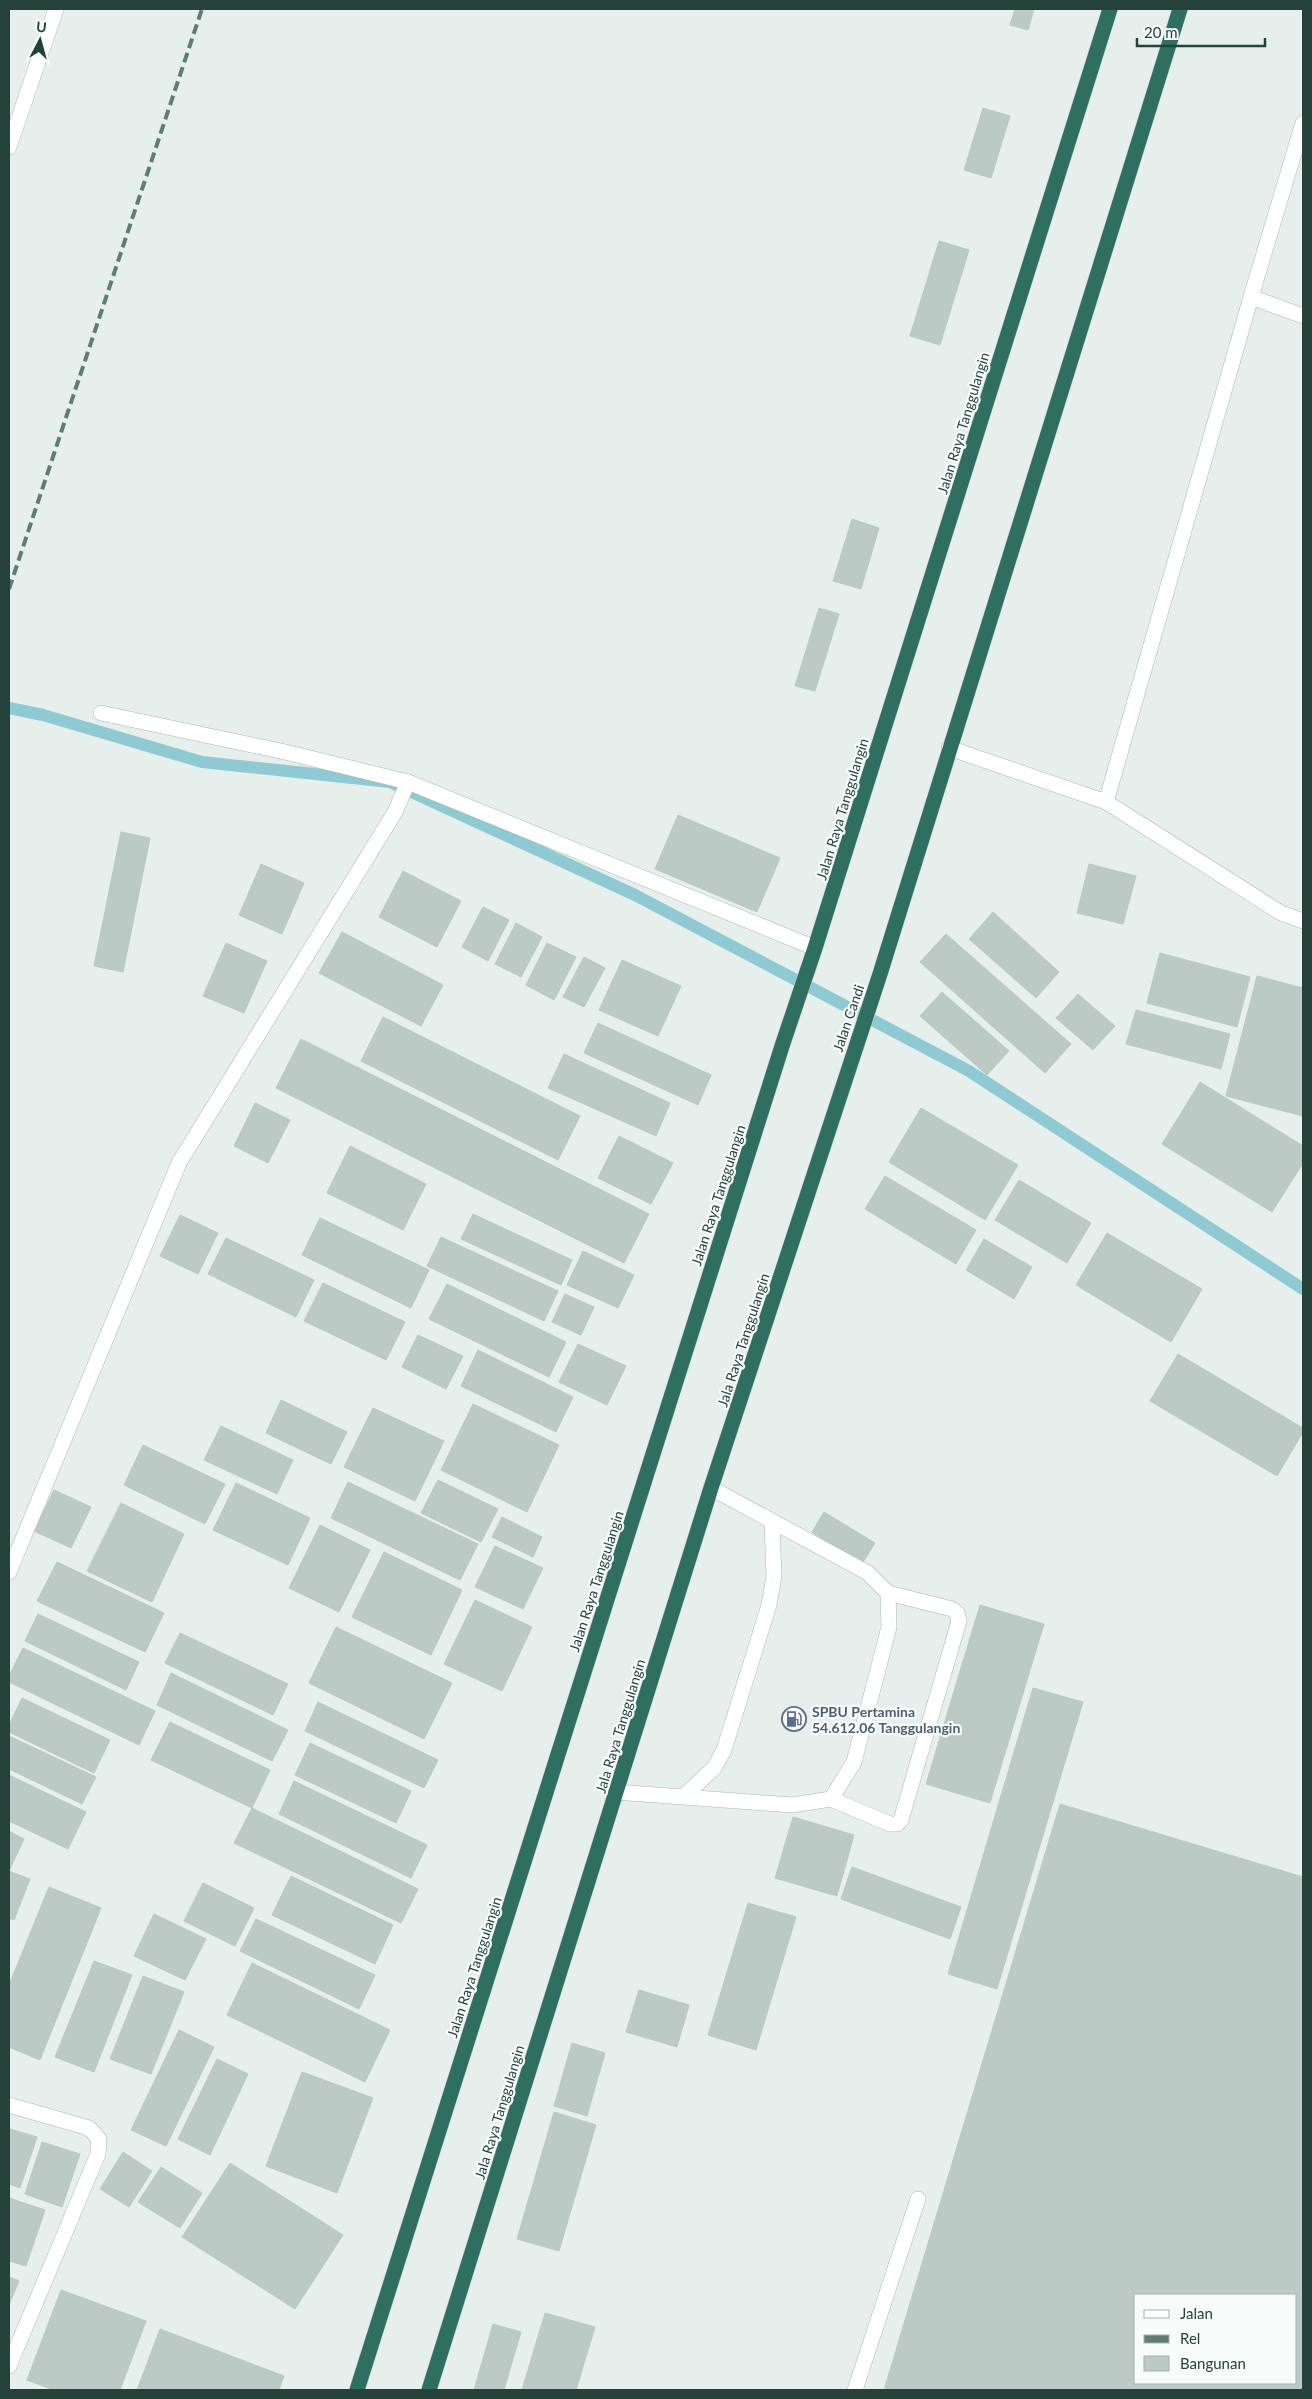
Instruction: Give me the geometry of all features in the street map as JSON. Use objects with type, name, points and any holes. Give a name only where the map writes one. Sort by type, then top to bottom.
[{"type":"highway","name":"Jalan Raya Tanggulangin","points":[[357,2390],[783,1043],[815,948],[1110,9]]},
{"type":"highway","points":[[949,748],[1180,9]]},
{"type":"highway","name":"Jalan Candi","points":[[847,1073],[880,974],[949,748]]},
{"type":"highway","name":"Jala Raya Tanggulangin","points":[[430,2390],[711,1488],[847,1073]]},
{"type":"street","points":[[9,147],[56,9]]},
{"type":"street","points":[[1106,802],[1250,297],[1303,123]]},
{"type":"street","points":[[1250,297],[1303,316]]},
{"type":"street","points":[[101,713],[285,752],[407,786],[815,948]]},
{"type":"street","points":[[949,748],[1106,802],[1281,913],[1303,921]]},
{"type":"street","points":[[9,1572],[179,1163],[384,828],[407,786]]},
{"type":"street","points":[[616,1792],[792,1806],[831,1799],[890,1824],[898,1824],[901,1820],[958,1621],[957,1614],[952,1609],[888,1593],[868,1573],[772,1523],[711,1488]]},
{"type":"street","points":[[684,1796],[714,1768],[724,1750],[769,1605],[774,1576],[772,1523]]},
{"type":"street","points":[[831,1799],[854,1762],[889,1627],[888,1593]]},
{"type":"street","points":[[9,2105],[89,2128],[99,2138],[98,2154],[9,2366]]},
{"type":"street","points":[[856,2390],[918,2199]]},
{"type":"building","points":[[1015,9],[1034,9],[1028,30],[1010,25]]},
{"type":"building","points":[[983,108],[1010,116],[991,178],[964,170]]},
{"type":"building","points":[[939,241],[969,250],[940,345],[910,336]]},
{"type":"building","points":[[852,519],[879,528],[861,589],[833,581]]},
{"type":"building","points":[[819,608],[839,614],[815,691],[795,686]]},
{"type":"building","points":[[678,815],[780,858],[757,912],[655,869]]},
{"type":"building","points":[[121,832],[150,838],[123,972],[94,966]]},
{"type":"building","points":[[261,864],[304,883],[282,934],[239,915]]},
{"type":"building","points":[[1089,864],[1136,876],[1123,924],[1077,913]]},
{"type":"building","points":[[403,871],[461,901],[437,947],[379,917]]},
{"type":"building","points":[[483,907],[509,920],[488,961],[462,947]]},
{"type":"building","points":[[993,912],[1059,972],[1036,998],[969,939]]},
{"type":"building","points":[[516,923],[542,937],[521,977],[495,964]]},
{"type":"building","points":[[342,932],[443,985],[421,1026],[319,973]]},
{"type":"building","points":[[946,934],[1071,1044],[1045,1073],[920,962]]},
{"type":"building","points":[[226,943],[267,961],[244,1013],[203,996]]},
{"type":"building","points":[[547,943],[576,957],[554,1000],[526,985]]},
{"type":"building","points":[[1160,953],[1250,977],[1237,1027],[1147,1003]]},
{"type":"building","points":[[584,957],[605,968],[584,1007],[563,997]]},
{"type":"building","points":[[622,960],[681,986],[658,1036],[599,1010]]},
{"type":"building","points":[[1257,976],[1303,988],[1303,1116],[1226,1096]]},
{"type":"building","points":[[942,992],[1009,1051],[987,1075],[920,1016]]},
{"type":"building","points":[[1078,994],[1115,1026],[1093,1050],[1056,1018]]},
{"type":"building","points":[[1136,1010],[1230,1034],[1221,1069],[1126,1044]]},
{"type":"building","points":[[383,1017],[580,1116],[558,1160],[361,1061]]},
{"type":"building","points":[[598,1023],[711,1075],[698,1105],[584,1053]]},
{"type":"building","points":[[301,1039],[649,1214],[624,1263],[276,1088]]},
{"type":"building","points":[[564,1054],[670,1103],[656,1136],[548,1088]]},
{"type":"building","points":[[1200,1082],[1303,1146],[1303,1163],[1272,1212],[1162,1144]]},
{"type":"building","points":[[255,1103],[290,1120],[268,1163],[234,1146]]},
{"type":"building","points":[[921,1108],[1018,1165],[985,1220],[889,1162]]},
{"type":"building","points":[[619,1136],[673,1163],[651,1204],[598,1178]]},
{"type":"building","points":[[350,1146],[426,1184],[403,1230],[327,1193]]},
{"type":"building","points":[[885,1176],[976,1230],[956,1264],[865,1209]]},
{"type":"building","points":[[1019,1180],[1091,1223],[1067,1263],[995,1220]]},
{"type":"building","points":[[473,1214],[572,1260],[561,1285],[461,1239]]},
{"type":"building","points":[[180,1215],[218,1233],[198,1274],[160,1256]]},
{"type":"building","points":[[320,1218],[429,1270],[411,1308],[302,1255]]},
{"type":"building","points":[[1107,1233],[1202,1289],[1171,1342],[1076,1285]]},
{"type":"building","points":[[441,1237],[558,1291],[544,1321],[427,1266]]},
{"type":"building","points":[[226,1238],[314,1280],[296,1317],[208,1274]]},
{"type":"building","points":[[984,1239],[1032,1267],[1014,1299],[966,1270]]},
{"type":"building","points":[[583,1251],[634,1275],[618,1308],[567,1285]]},
{"type":"building","points":[[323,1283],[405,1322],[386,1360],[304,1321]]},
{"type":"building","points":[[447,1284],[566,1342],[549,1377],[429,1319]]},
{"type":"building","points":[[565,1294],[594,1307],[581,1335],[552,1322]]},
{"type":"building","points":[[418,1335],[463,1356],[446,1389],[402,1367]]},
{"type":"building","points":[[578,1344],[626,1366],[607,1405],[559,1382]]},
{"type":"building","points":[[478,1350],[573,1397],[556,1432],[461,1386]]},
{"type":"building","points":[[1178,1354],[1303,1428],[1303,1432],[1277,1476],[1150,1401]]},
{"type":"building","points":[[281,1400],[347,1432],[331,1464],[266,1433]]},
{"type":"building","points":[[473,1404],[559,1445],[527,1512],[441,1470]]},
{"type":"building","points":[[373,1408],[444,1441],[415,1501],[344,1467]]},
{"type":"building","points":[[221,1426],[293,1460],[277,1494],[204,1460]]},
{"type":"building","points":[[143,1445],[225,1484],[205,1524],[124,1485]]},
{"type":"building","points":[[438,1480],[498,1509],[481,1542],[421,1513]]},
{"type":"building","points":[[348,1482],[478,1544],[460,1580],[331,1518]]},
{"type":"building","points":[[236,1483],[310,1518],[288,1565],[213,1530]]},
{"type":"building","points":[[54,1490],[91,1507],[71,1548],[34,1531]]},
{"type":"building","points":[[121,1503],[184,1534],[152,1602],[87,1571]]},
{"type":"building","points":[[824,1512],[875,1543],[862,1564],[812,1532]]},
{"type":"building","points":[[502,1517],[542,1537],[533,1557],[492,1537]]},
{"type":"building","points":[[320,1525],[370,1550],[339,1612],[289,1588]]},
{"type":"building","points":[[495,1546],[543,1568],[523,1609],[475,1587]]},
{"type":"building","points":[[384,1552],[462,1590],[431,1655],[352,1617]]},
{"type":"building","points":[[57,1562],[164,1613],[145,1652],[37,1601]]},
{"type":"building","points":[[475,1600],[532,1627],[502,1691],[444,1664]]},
{"type":"building","points":[[980,1605],[1044,1624],[990,1803],[926,1784]]},
{"type":"building","points":[[38,1614],[139,1662],[126,1690],[25,1641]]},
{"type":"building","points":[[336,1627],[452,1683],[424,1739],[309,1683]]},
{"type":"building","points":[[180,1633],[288,1684],[273,1715],[165,1663]]},
{"type":"building","points":[[23,1648],[155,1711],[139,1745],[9,1682],[9,1676]]},
{"type":"building","points":[[171,1673],[288,1730],[272,1761],[157,1705]]},
{"type":"building","points":[[1033,1688],[1083,1702],[997,1989],[948,1974]]},
{"type":"building","points":[[22,1698],[110,1740],[94,1773],[9,1732],[9,1725]]},
{"type":"building","points":[[318,1702],[438,1760],[424,1788],[305,1731]]},
{"type":"building","points":[[170,1722],[270,1770],[252,1808],[151,1760]]},
{"type":"building","points":[[9,1736],[96,1777],[82,1804],[9,1769]]},
{"type":"building","points":[[310,1743],[411,1791],[396,1823],[295,1775]]},
{"type":"building","points":[[9,1775],[86,1812],[68,1849],[9,1821]]},
{"type":"building","points":[[294,1781],[427,1845],[411,1878],[279,1814]]},
{"type":"building","points":[[1060,1804],[1303,1877],[1303,2390],[884,2390]]},
{"type":"building","points":[[252,1808],[418,1889],[401,1923],[234,1843]]},
{"type":"building","points":[[793,1817],[854,1835],[837,1896],[775,1878]]},
{"type":"building","points":[[9,1831],[24,1839],[10,1869],[9,1868]]},
{"type":"building","points":[[852,1867],[961,1907],[950,1939],[841,1899]]},
{"type":"building","points":[[9,1871],[30,1879],[14,1920],[9,1918]]},
{"type":"building","points":[[291,1876],[393,1925],[375,1964],[272,1915]]},
{"type":"building","points":[[203,1883],[254,1908],[235,1946],[184,1921]]},
{"type":"building","points":[[49,1887],[101,1908],[40,2060],[9,2047],[9,1985]]},
{"type":"building","points":[[748,1903],[796,1917],[756,2050],[708,2035]]},
{"type":"building","points":[[154,1914],[206,1939],[185,1980],[134,1956]]},
{"type":"building","points":[[256,1919],[375,1975],[359,2009],[240,1951]]},
{"type":"building","points":[[94,1961],[132,1975],[94,2072],[55,2057]]},
{"type":"building","points":[[252,1963],[390,2030],[365,2082],[227,2015]]},
{"type":"building","points":[[143,1976],[184,1992],[151,2074],[110,2059]]},
{"type":"building","points":[[639,1990],[689,2005],[677,2047],[626,2032]]},
{"type":"building","points":[[179,2030],[214,2047],[166,2146],[131,2130]]},
{"type":"building","points":[[572,2043],[605,2053],[587,2116],[554,2106]]},
{"type":"building","points":[[217,2059],[248,2074],[210,2155],[178,2139]]},
{"type":"building","points":[[302,2072],[373,2098],[337,2193],[266,2166]]},
{"type":"building","points":[[554,2112],[596,2125],[559,2251],[517,2239]]},
{"type":"building","points":[[10,2129],[37,2137],[20,2188],[9,2184]]},
{"type":"building","points":[[42,2142],[80,2154],[62,2207],[25,2194]]},
{"type":"building","points":[[123,2152],[152,2171],[129,2207],[100,2189]]},
{"type":"building","points":[[230,2163],[343,2235],[295,2309],[182,2237]]},
{"type":"building","points":[[161,2167],[202,2193],[180,2228],[138,2202]]},
{"type":"building","points":[[9,2198],[45,2210],[26,2266],[9,2261]]},
{"type":"building","points":[[9,2277],[19,2281],[9,2305]]},
{"type":"building","points":[[61,2290],[146,2321],[120,2390],[54,2390],[27,2380]]},
{"type":"building","points":[[545,2313],[595,2327],[576,2390],[522,2390]]},
{"type":"building","points":[[493,2324],[521,2332],[504,2390],[474,2390]]},
{"type":"building","points":[[160,2329],[284,2376],[279,2390],[137,2390]]},
{"type":"waterway","points":[[9,708],[43,715],[202,762],[390,782],[635,895],[969,1071],[1303,1289]]},
{"type":"railway","points":[[9,589],[202,9]]},
{"type":"place","name":"SPBU Pertamina 54.612.06 Tanggulangin","points":[[794,1719]]}]
